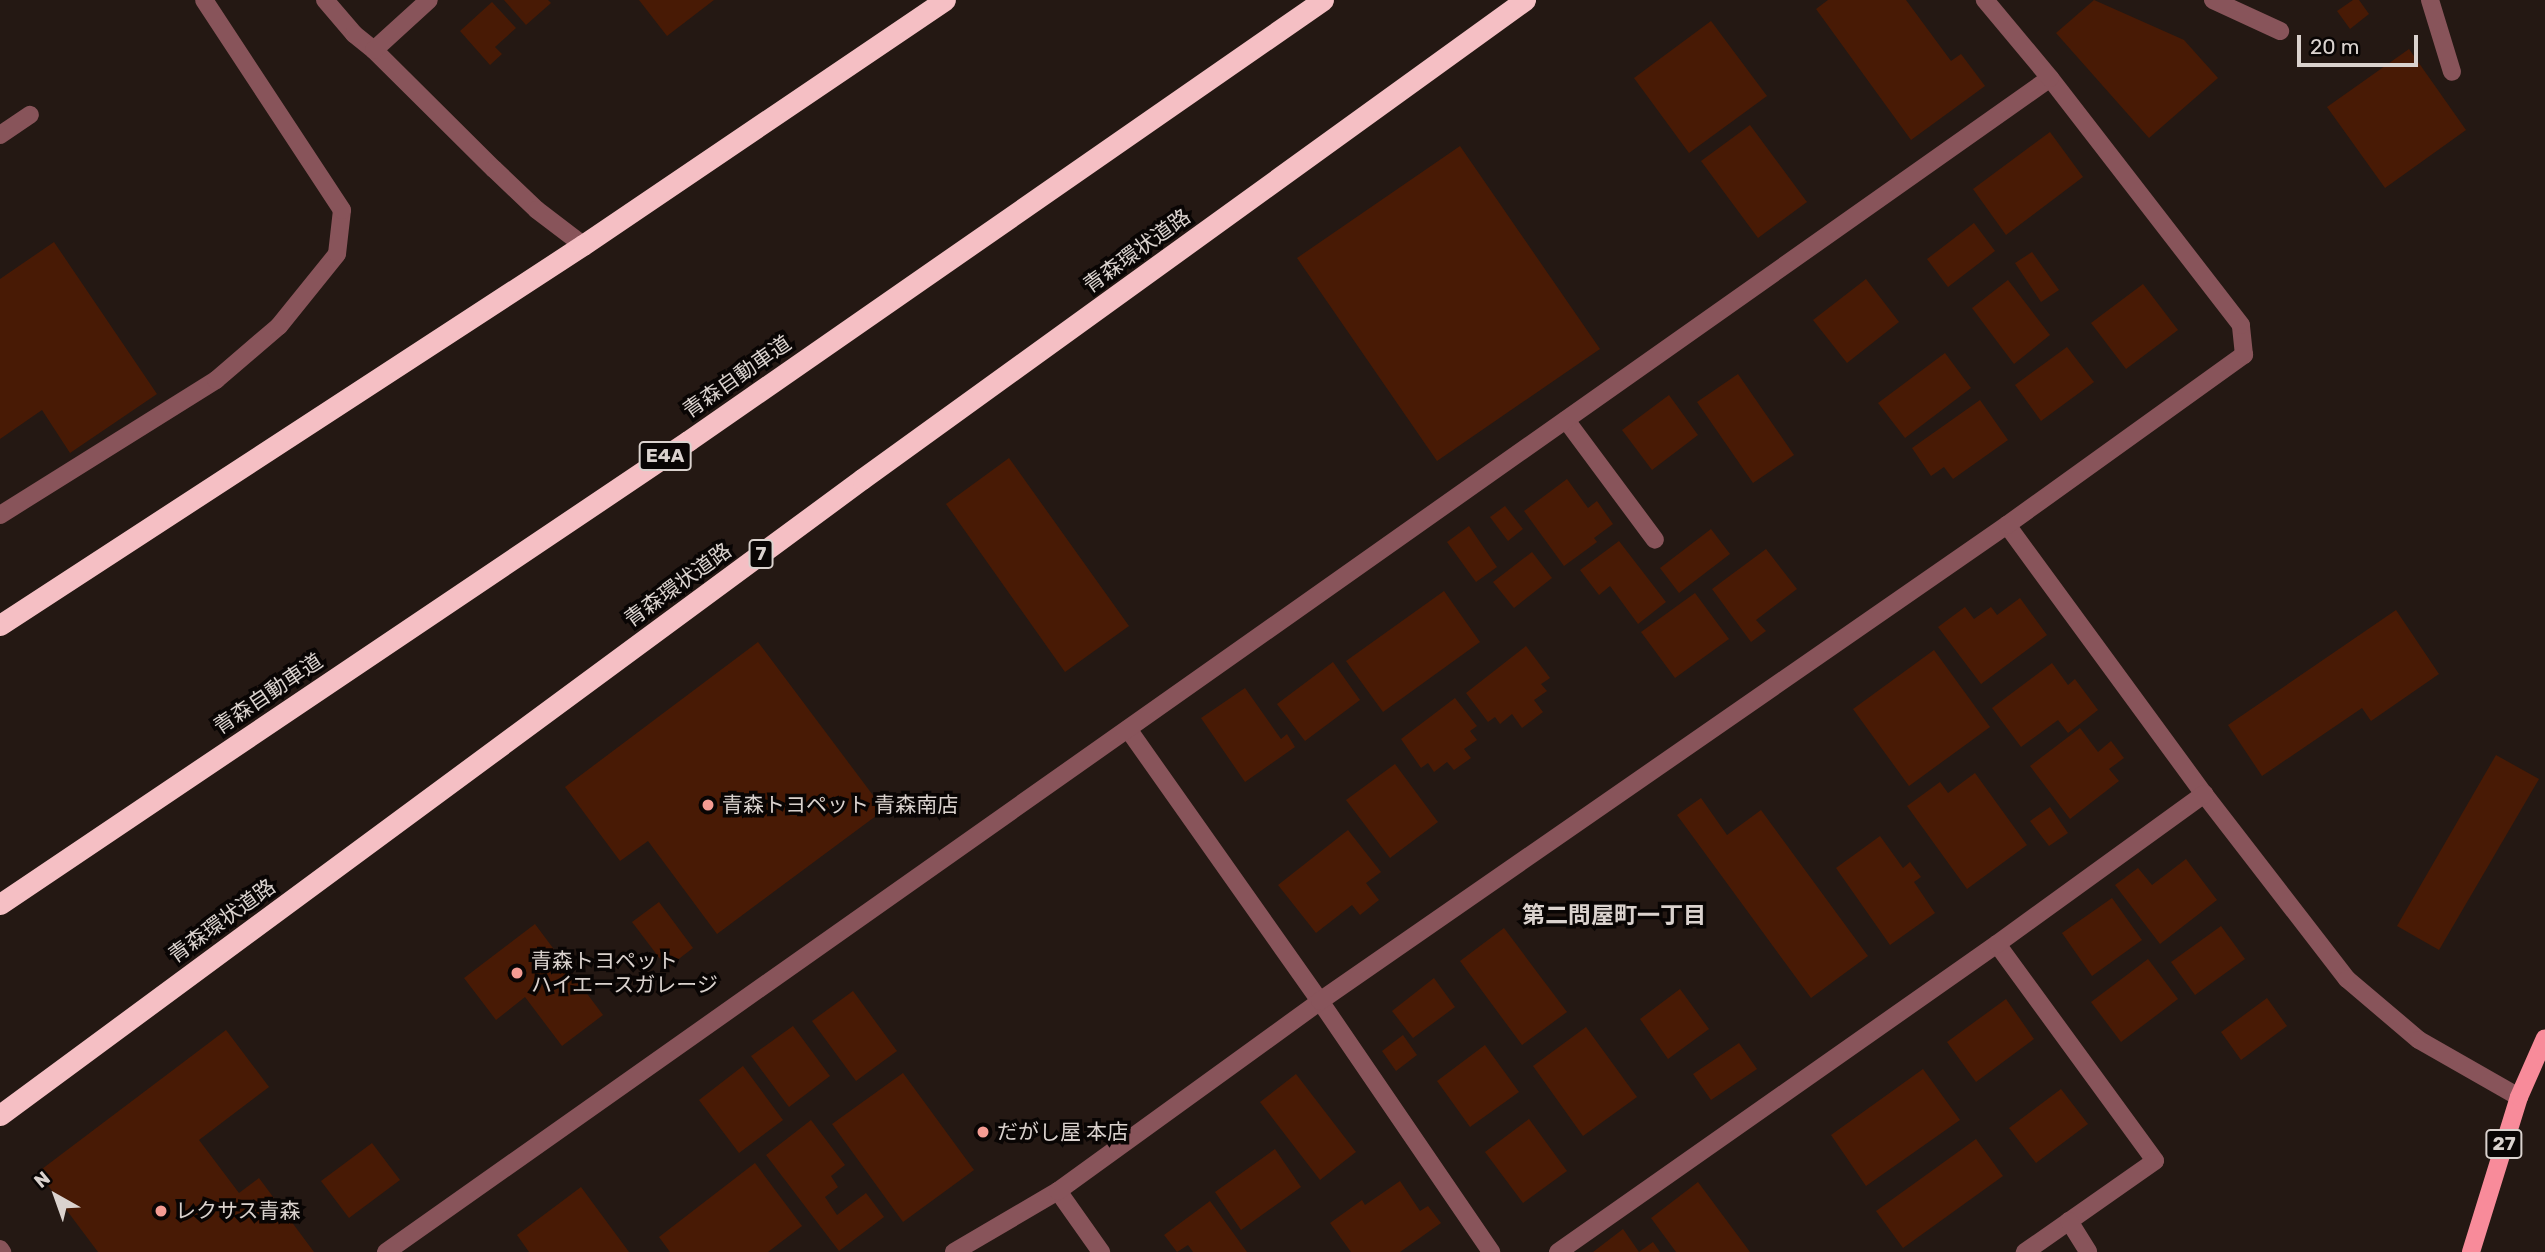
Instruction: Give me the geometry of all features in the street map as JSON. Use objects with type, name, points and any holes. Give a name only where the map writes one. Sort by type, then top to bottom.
[{"type":"highway","points":[[0,625],[583,245],[945,0]]},
{"type":"highway","name":"青森自動車道","points":[[0,904],[688,441],[1323,0]]},
{"type":"highway","name":"青森環状道路","points":[[0,1115],[862,479],[1525,0]]},
{"type":"main road","name":"27","points":[[2471,1252],[2519,1097],[2545,1038]]},
{"type":"street","points":[[0,515],[216,380],[279,326],[337,254],[342,210],[204,0]]},
{"type":"street","points":[[325,0],[354,34],[374,50],[494,169],[537,209],[583,245]]},
{"type":"street","points":[[374,50],[429,0]]},
{"type":"street","points":[[954,1252],[1058,1191],[1320,1001],[2007,525],[2244,355],[2241,325],[2050,78],[1985,0]]},
{"type":"street","points":[[2213,0],[2280,31]]},
{"type":"street","points":[[2430,0],[2452,72]]},
{"type":"street","points":[[386,1252],[2050,78]]},
{"type":"street","points":[[0,135],[30,115]]},
{"type":"street","points":[[1566,420],[1656,540]]},
{"type":"street","points":[[2007,525],[2204,794],[2347,979],[2419,1040],[2519,1097]]},
{"type":"street","points":[[1128,729],[1320,1001],[1491,1252]]},
{"type":"street","points":[[1558,1252],[1997,944],[2204,794]]},
{"type":"street","points":[[1997,944],[2155,1161],[2025,1252]]},
{"type":"street","points":[[1058,1191],[1101,1252]]},
{"type":"street","points":[[2069,1222],[2088,1252]]},
{"type":"building","points":[[504,0],[548,0],[551,3],[526,25]]},
{"type":"building","points":[[639,0],[714,0],[667,36]]},
{"type":"building","points":[[1828,0],[1906,0],[1951,61],[1961,54],[1985,86],[1911,140],[1816,9]]},
{"type":"building","points":[[2094,0],[2184,40],[2218,78],[2149,138],[2056,33]]},
{"type":"building","points":[[2353,0],[2359,0],[2369,14],[2350,29],[2337,11]]},
{"type":"building","points":[[492,2],[516,28],[495,47],[502,54],[490,65],[460,31]]},
{"type":"building","points":[[1711,21],[1767,96],[1689,153],[1634,78]]},
{"type":"building","points":[[2409,49],[2466,130],[2385,188],[2327,107]]},
{"type":"building","points":[[1750,125],[1807,202],[1758,238],[1701,161]]},
{"type":"building","points":[[2050,132],[2083,177],[2006,235],[1973,189]]},
{"type":"building","points":[[1460,146],[1600,349],[1437,461],[1297,258]]},
{"type":"building","points":[[1974,223],[1995,251],[1948,287],[1927,259]]},
{"type":"building","points":[[54,242],[157,394],[70,453],[42,410],[0,439],[0,279]]},
{"type":"building","points":[[2032,252],[2059,290],[2041,302],[2015,263]]},
{"type":"building","points":[[1866,279],[1899,322],[1847,363],[1813,320]]},
{"type":"building","points":[[2008,280],[2050,335],[2014,364],[1972,308]]},
{"type":"building","points":[[2143,284],[2178,330],[2126,369],[2091,323]]},
{"type":"building","points":[[2067,347],[2094,382],[2041,421],[2015,385]]},
{"type":"building","points":[[1945,353],[1971,388],[1905,438],[1878,403]]},
{"type":"building","points":[[1738,374],[1794,455],[1753,483],[1697,402]]},
{"type":"building","points":[[1669,395],[1698,435],[1652,470],[1622,430]]},
{"type":"building","points":[[1980,400],[2008,440],[1953,479],[1944,467],[1931,476],[1912,448]]},
{"type":"building","points":[[1009,458],[1129,626],[1065,672],[946,504]]},
{"type":"building","points":[[1567,479],[1588,508],[1597,501],[1613,524],[1594,538],[1597,542],[1564,566],[1524,511]]},
{"type":"building","points":[[1505,506],[1523,529],[1508,541],[1490,517]]},
{"type":"building","points":[[1469,526],[1497,567],[1476,582],[1447,542]]},
{"type":"building","points":[[1711,529],[1730,554],[1679,593],[1660,568]]},
{"type":"building","points":[[1619,541],[1666,602],[1638,624],[1610,586],[1599,595],[1580,570]]},
{"type":"building","points":[[1766,549],[1797,589],[1756,620],[1766,631],[1751,642],[1712,589]]},
{"type":"building","points":[[1532,552],[1552,578],[1514,608],[1493,582]]},
{"type":"building","points":[[1444,591],[1480,642],[1383,712],[1346,661]]},
{"type":"building","points":[[1695,593],[1729,639],[1675,678],[1641,632]]},
{"type":"building","points":[[2020,598],[2047,635],[1981,684],[1938,627],[1965,607],[1974,619],[1991,607],[1997,615]]},
{"type":"building","points":[[2396,610],[2439,674],[2371,721],[2362,708],[2262,776],[2228,725]]},
{"type":"building","points":[[758,642],[884,810],[717,934],[648,841],[620,861],[565,787]]},
{"type":"building","points":[[1526,646],[1550,678],[1541,684],[1547,691],[1534,700],[1543,712],[1522,728],[1512,714],[1500,724],[1495,717],[1488,722],[1466,693]]},
{"type":"building","points":[[1934,650],[1990,727],[1909,786],[1853,709]]},
{"type":"building","points":[[1333,662],[1360,700],[1305,741],[1277,704]]},
{"type":"building","points":[[2052,663],[2068,685],[2075,679],[2098,710],[2068,733],[2058,720],[2021,747],[1992,708]]},
{"type":"building","points":[[1245,688],[1281,739],[1287,734],[1295,747],[1245,782],[1201,718]]},
{"type":"building","points":[[1455,698],[1477,726],[1470,731],[1477,740],[1464,749],[1471,758],[1454,770],[1447,762],[1434,772],[1428,763],[1421,768],[1401,739]]},
{"type":"building","points":[[2080,728],[2098,752],[2111,741],[2124,758],[2109,769],[2119,781],[2070,819],[2030,766]]},
{"type":"building","points":[[2496,755],[2539,779],[2439,950],[2397,926]]},
{"type":"building","points":[[1395,764],[1438,822],[1390,858],[1346,800]]},
{"type":"building","points":[[1975,773],[2027,845],[1967,889],[1907,806],[1940,782],[1948,793]]},
{"type":"building","points":[[1701,798],[1727,835],[1761,810],[1868,956],[1811,998],[1677,815]]},
{"type":"building","points":[[2050,807],[2068,833],[2049,846],[2030,821]]},
{"type":"building","points":[[1348,830],[1381,872],[1366,883],[1379,900],[1360,915],[1352,905],[1316,933],[1278,885]]},
{"type":"building","points":[[1880,836],[1903,868],[1910,862],[1921,877],[1914,882],[1935,913],[1890,945],[1836,868]]},
{"type":"building","points":[[2186,859],[2217,900],[2160,944],[2115,885],[2138,868],[2152,885]]},
{"type":"building","points":[[2112,898],[2142,940],[2092,976],[2062,933]]},
{"type":"building","points":[[659,902],[693,948],[667,968],[632,922]]},
{"type":"building","points":[[535,924],[603,1015],[562,1046],[525,997],[496,1020],[464,978]]},
{"type":"building","points":[[2221,926],[2245,959],[2195,995],[2171,962]]},
{"type":"building","points":[[1504,928],[1567,1012],[1522,1045],[1460,961]]},
{"type":"building","points":[[2148,959],[2178,999],[2121,1042],[2091,1002]]},
{"type":"building","points":[[1434,978],[1455,1007],[1413,1038],[1392,1011]]},
{"type":"building","points":[[1680,989],[1709,1029],[1668,1059],[1640,1019]]},
{"type":"building","points":[[853,991],[897,1051],[856,1081],[812,1021]]},
{"type":"building","points":[[2267,998],[2287,1026],[2241,1060],[2221,1032]]},
{"type":"building","points":[[2006,999],[2034,1039],[1976,1082],[1947,1042]]},
{"type":"building","points":[[793,1026],[830,1076],[789,1107],[751,1056]]},
{"type":"building","points":[[1586,1027],[1637,1097],[1583,1136],[1533,1066]]},
{"type":"building","points":[[226,1030],[269,1087],[199,1140],[239,1193],[259,1178],[314,1252],[98,1252],[38,1172]]},
{"type":"building","points":[[1403,1035],[1417,1055],[1396,1071],[1382,1051]]},
{"type":"building","points":[[1739,1043],[1757,1069],[1711,1100],[1693,1074]]},
{"type":"building","points":[[1485,1045],[1519,1092],[1470,1127],[1437,1081]]},
{"type":"building","points":[[743,1066],[783,1120],[739,1153],[699,1100]]},
{"type":"building","points":[[1923,1069],[1960,1120],[1866,1186],[1831,1135]]},
{"type":"building","points":[[903,1073],[974,1170],[903,1222],[832,1124]]},
{"type":"building","points":[[1296,1074],[1356,1152],[1320,1180],[1260,1102]]},
{"type":"building","points":[[2061,1089],[2088,1124],[2036,1163],[2009,1128]]},
{"type":"building","points":[[1529,1119],[1567,1171],[1523,1203],[1485,1152]]},
{"type":"building","points":[[811,1120],[845,1165],[831,1176],[838,1187],[825,1197],[837,1215],[866,1193],[884,1217],[839,1251],[766,1155]]},
{"type":"building","points":[[1976,1139],[2003,1176],[1903,1248],[1876,1211]]},
{"type":"building","points":[[372,1143],[400,1180],[349,1218],[321,1181]]},
{"type":"building","points":[[1275,1149],[1301,1187],[1241,1230],[1215,1192]]},
{"type":"building","points":[[755,1163],[802,1226],[768,1252],[670,1252],[659,1237]]},
{"type":"building","points":[[1400,1181],[1420,1211],[1428,1206],[1441,1223],[1400,1252],[1351,1252],[1330,1223],[1362,1200],[1365,1205]]},
{"type":"building","points":[[1698,1182],[1750,1252],[1676,1252],[1651,1218]]},
{"type":"building","points":[[581,1187],[629,1252],[529,1252],[517,1235]]},
{"type":"building","points":[[1210,1201],[1247,1252],[1193,1252],[1188,1245],[1177,1252],[1164,1235]]},
{"type":"building","points":[[1623,1229],[1639,1252],[1593,1252]]},
{"type":"building","points":[[1653,1242],[1660,1252],[1639,1252]]},
{"type":"place","name":"青森トヨペット 青森南店","points":[[708,805]]},
{"type":"place","name":"青森トヨペット ハイエースガレージ","points":[[517,973]]},
{"type":"place","name":"だがし屋 本店","points":[[983,1132]]},
{"type":"place","name":"レクサス青森","points":[[161,1211]]},
{"type":"district","name":"第二問屋町一丁目","points":[[1614,915]]}]
